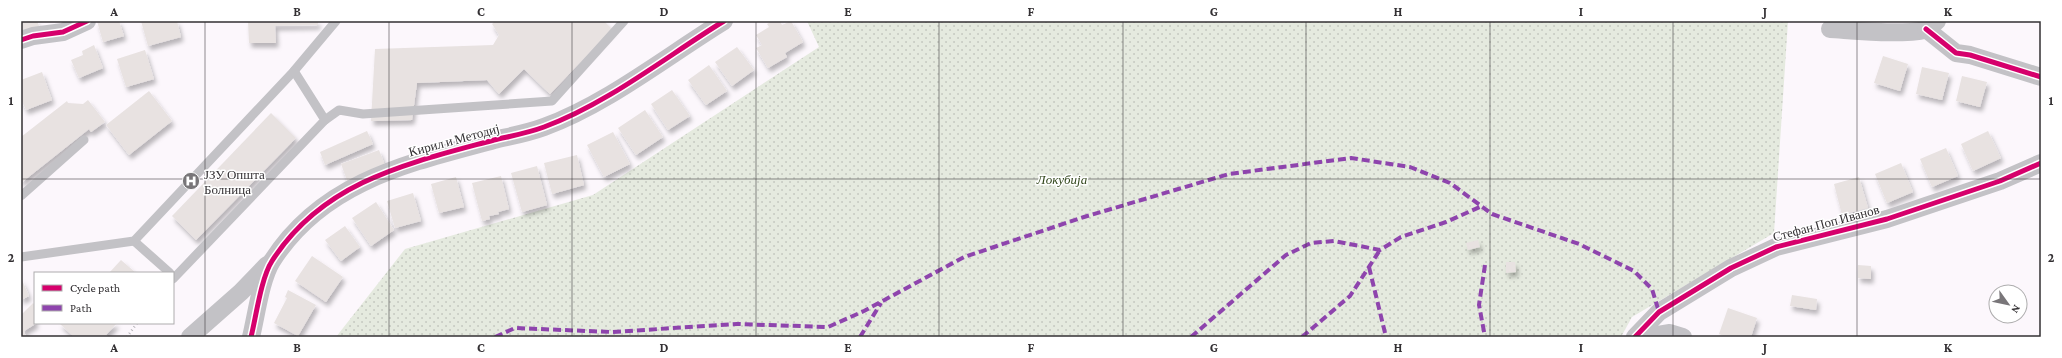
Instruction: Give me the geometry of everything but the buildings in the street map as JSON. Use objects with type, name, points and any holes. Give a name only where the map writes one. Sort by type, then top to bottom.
[{"type":"street","points":[[21,40],[33,36],[63,32],[86,21]]},
{"type":"street","name":"Кирил и Методиј","points":[[251,337],[258,299],[271,262],[301,225],[332,200],[361,183],[388,170],[544,127],[570,116],[637,78],[724,21]]},
{"type":"street","points":[[1830,29],[1890,32],[1931,25],[1956,53],[1970,55],[2041,77]]},
{"type":"street","name":"Стефан Поп Иванов","points":[[1635,337],[1659,312],[1731,268],[1776,247],[1887,219],[2000,182],[2041,163]]},
{"type":"street","points":[[190,337],[241,292],[271,262]]},
{"type":"street","points":[[1646,337],[1670,333],[1683,337]]},
{"type":"lane","points":[[21,257],[134,241],[294,71],[336,21]]},
{"type":"lane","points":[[174,275],[325,120],[339,110],[363,114],[552,102],[624,21]]},
{"type":"lane","points":[[294,71],[325,120]]},
{"type":"lane","points":[[21,196],[84,140]]},
{"type":"lane","points":[[134,241],[169,272]]},
{"type":"path","points":[[127,337],[136,324]]},
{"type":"green space","name":"Локубија","points":[[807,21],[1788,21],[1774,233],[1632,317],[1621,337],[336,337],[405,249],[593,195],[819,47]]},
{"type":"marked path","points":[[495,337],[515,328],[612,332],[737,324],[828,327],[864,311],[964,257],[1084,217],[1229,174],[1351,158],[1410,167],[1450,183],[1492,214],[1579,244],[1634,271],[1652,289],[1659,312]]},
{"type":"marked path","points":[[1191,337],[1286,255],[1311,243],[1334,241],[1380,250],[1401,237],[1446,222],[1482,206]]},
{"type":"marked path","points":[[1302,337],[1350,296],[1380,250]]},
{"type":"marked path","points":[[1485,265],[1479,305],[1485,337]]},
{"type":"marked path","points":[[1369,267],[1386,337]]},
{"type":"marked path","points":[[860,337],[881,303]]},
{"type":"cycle path","points":[[21,40],[33,36],[63,32],[87,21]]},
{"type":"cycle path","points":[[251,337],[262,287],[268,268],[272,261],[293,234],[316,212],[342,194],[370,179],[400,167],[431,157],[532,131],[567,117],[614,93],[724,21]]},
{"type":"cycle path","points":[[1926,29],[1956,53],[1970,55],[2041,77]]},
{"type":"cycle path","points":[[1635,337],[1659,312],[1731,268],[1776,247],[1887,219],[2000,181],[2041,163]]},
{"type":"place","name":"ЈЗУ Општа Болница","points":[[191,181]]}]
